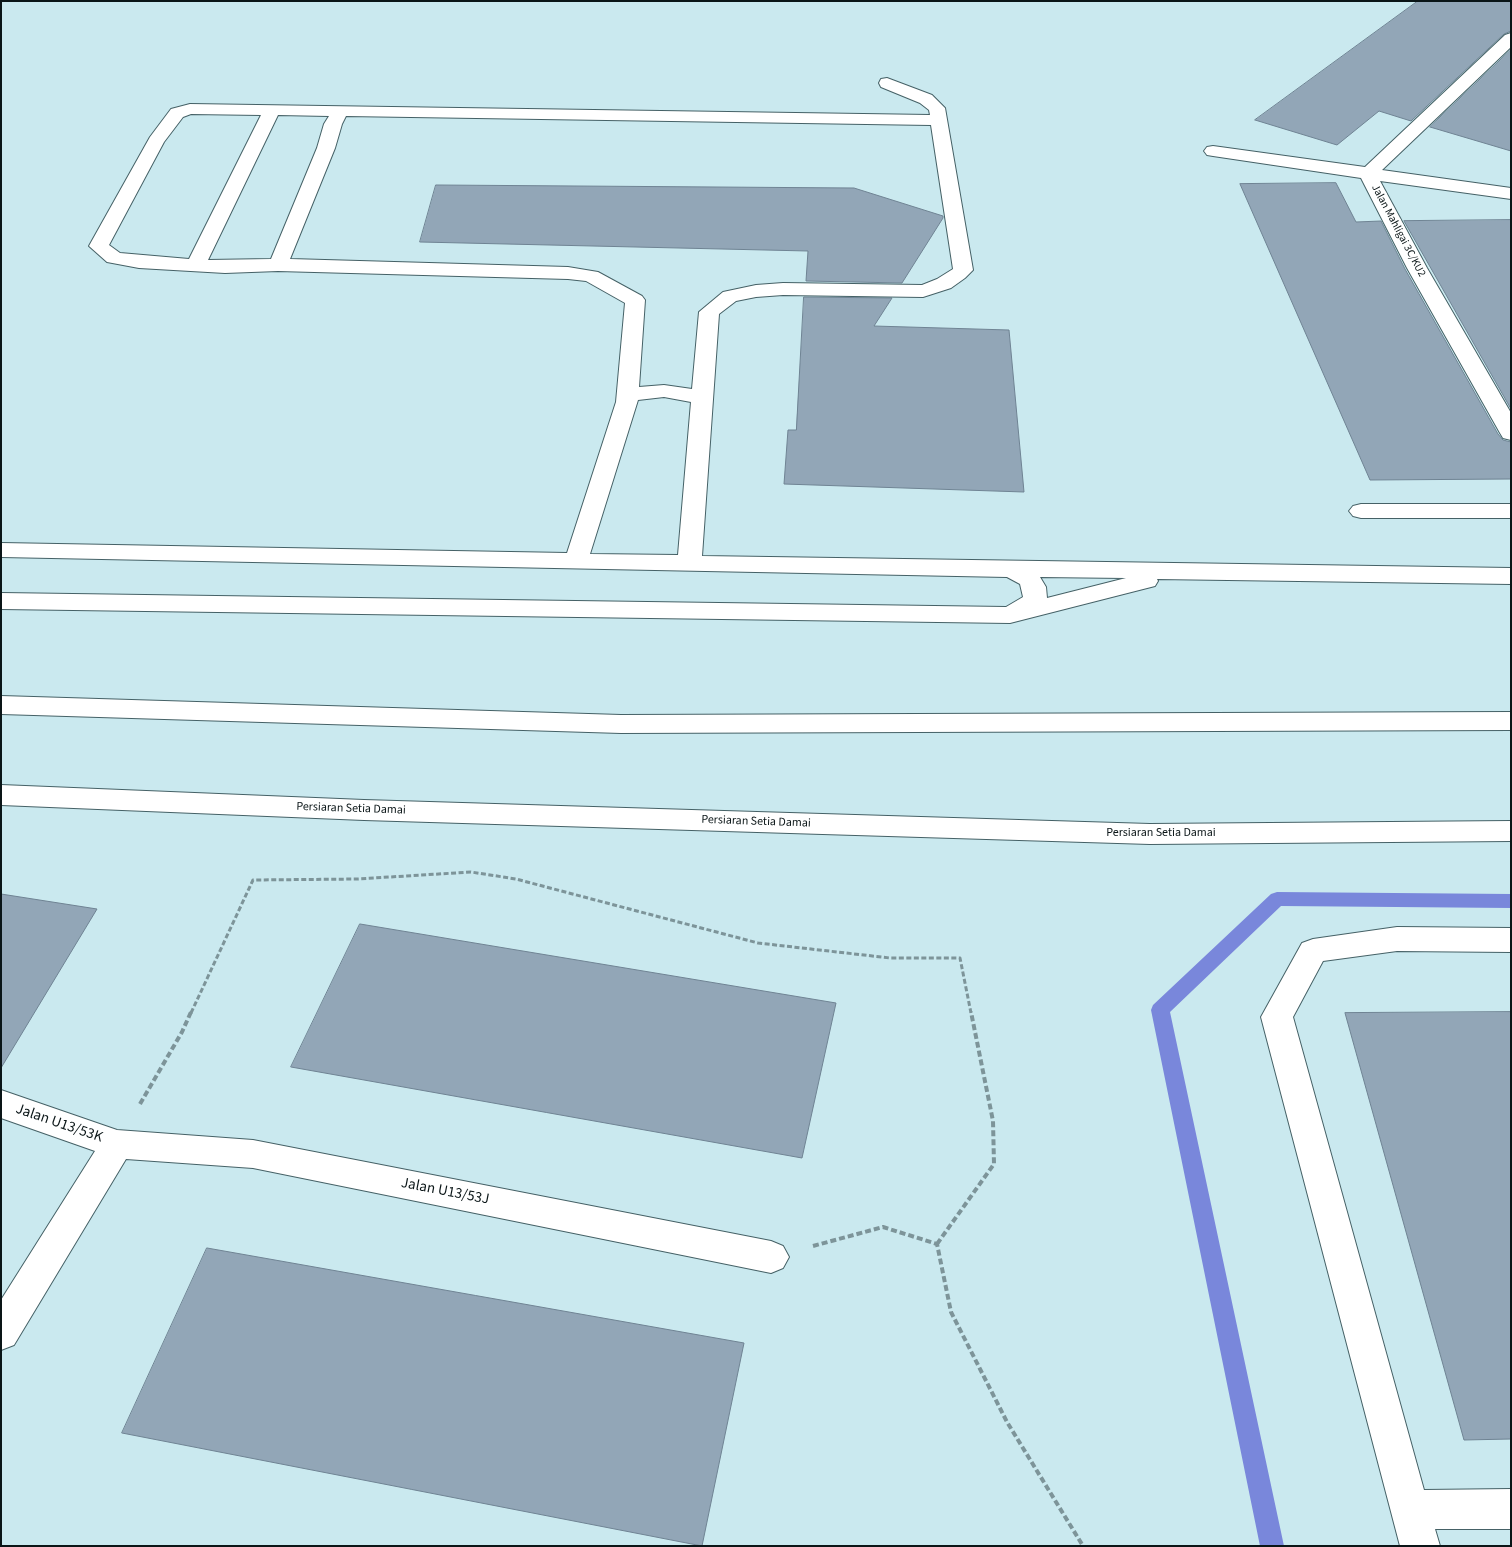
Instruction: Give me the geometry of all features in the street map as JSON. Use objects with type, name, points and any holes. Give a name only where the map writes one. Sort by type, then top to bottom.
[{"type":"street","name":"Jalan Mahligai 3C/KU2","points":[[1511,38],[1368,174],[1418,268],[1511,433]]},
{"type":"street","points":[[689,563],[709,312],[730,296],[756,291],[783,289],[923,291],[938,287],[952,280],[963,270],[936,108],[926,99],[887,84]]},
{"type":"street","points":[[576,561],[627,402],[635,300],[591,276],[568,273],[278,265],[196,265],[114,258],[99,246],[156,141],[177,113],[190,108],[939,120]]},
{"type":"street","points":[[196,265],[272,110]]},
{"type":"street","points":[[278,265],[330,138],[333,124],[341,111]]},
{"type":"street","points":[[1213,152],[1511,194]]},
{"type":"street","points":[[628,394],[664,390],[701,397]]},
{"type":"street","points":[[1361,511],[1511,511]]},
{"type":"street","points":[[1,550],[1182,572],[1511,576]]},
{"type":"street","points":[[1010,569],[1024,575],[1033,582],[1035,591],[1035,599],[1031,603],[1010,615]]},
{"type":"street","points":[[1,601],[1010,615],[1182,572]]},
{"type":"street","points":[[1,705],[621,724],[1511,722]]},
{"type":"street","name":"Persiaran Setia Damai","points":[[1,795],[364,810],[1150,834],[1511,831]]},
{"type":"street","points":[[1511,940],[1397,939],[1313,951],[1277,1017],[1415,1528],[1511,1509]]},
{"type":"street","name":"Jalan U13/53K","points":[[1,1104],[117,1144]]},
{"type":"street","points":[[1,1333],[117,1144]]},
{"type":"street","name":"Jalan U13/53J","points":[[117,1144],[253,1154],[771,1257]]},
{"type":"path","points":[[117,1144],[182,1032],[253,880],[357,879],[471,872],[516,879],[758,943],[890,958],[960,958],[993,1121],[994,1164],[937,1244],[952,1312],[1007,1422],[1083,1546]]},
{"type":"path","points":[[771,1257],[883,1227],[937,1244]]},
{"type":"building","points":[[1418,1],[1511,1],[1511,31],[1504,34],[1411,121],[1379,111],[1337,145],[1255,120]]},
{"type":"building","points":[[1511,50],[1511,151],[1430,127]]},
{"type":"building","points":[[1336,183],[1356,222],[1381,221],[1405,269],[1498,434],[1503,440],[1511,442],[1511,479],[1370,480],[1240,184]]},
{"type":"building","points":[[436,185],[854,188],[943,216],[943,218],[902,283],[806,281],[808,251],[420,242]]},
{"type":"building","points":[[1511,220],[1511,409],[1404,221]]},
{"type":"building","points":[[804,297],[892,298],[874,326],[1009,330],[1024,492],[784,484],[788,430],[796,430]]},
{"type":"building","points":[[1,894],[97,909],[1,1068]]},
{"type":"building","points":[[360,924],[836,1003],[802,1158],[291,1067]]},
{"type":"building","points":[[1511,1012],[1511,1439],[1464,1440],[1345,1013]]},
{"type":"building","points":[[207,1248],[744,1343],[702,1546],[122,1433]]},
{"type":"waterway","points":[[1272,1546],[1160,1010],[1277,899],[1511,901]]}]
